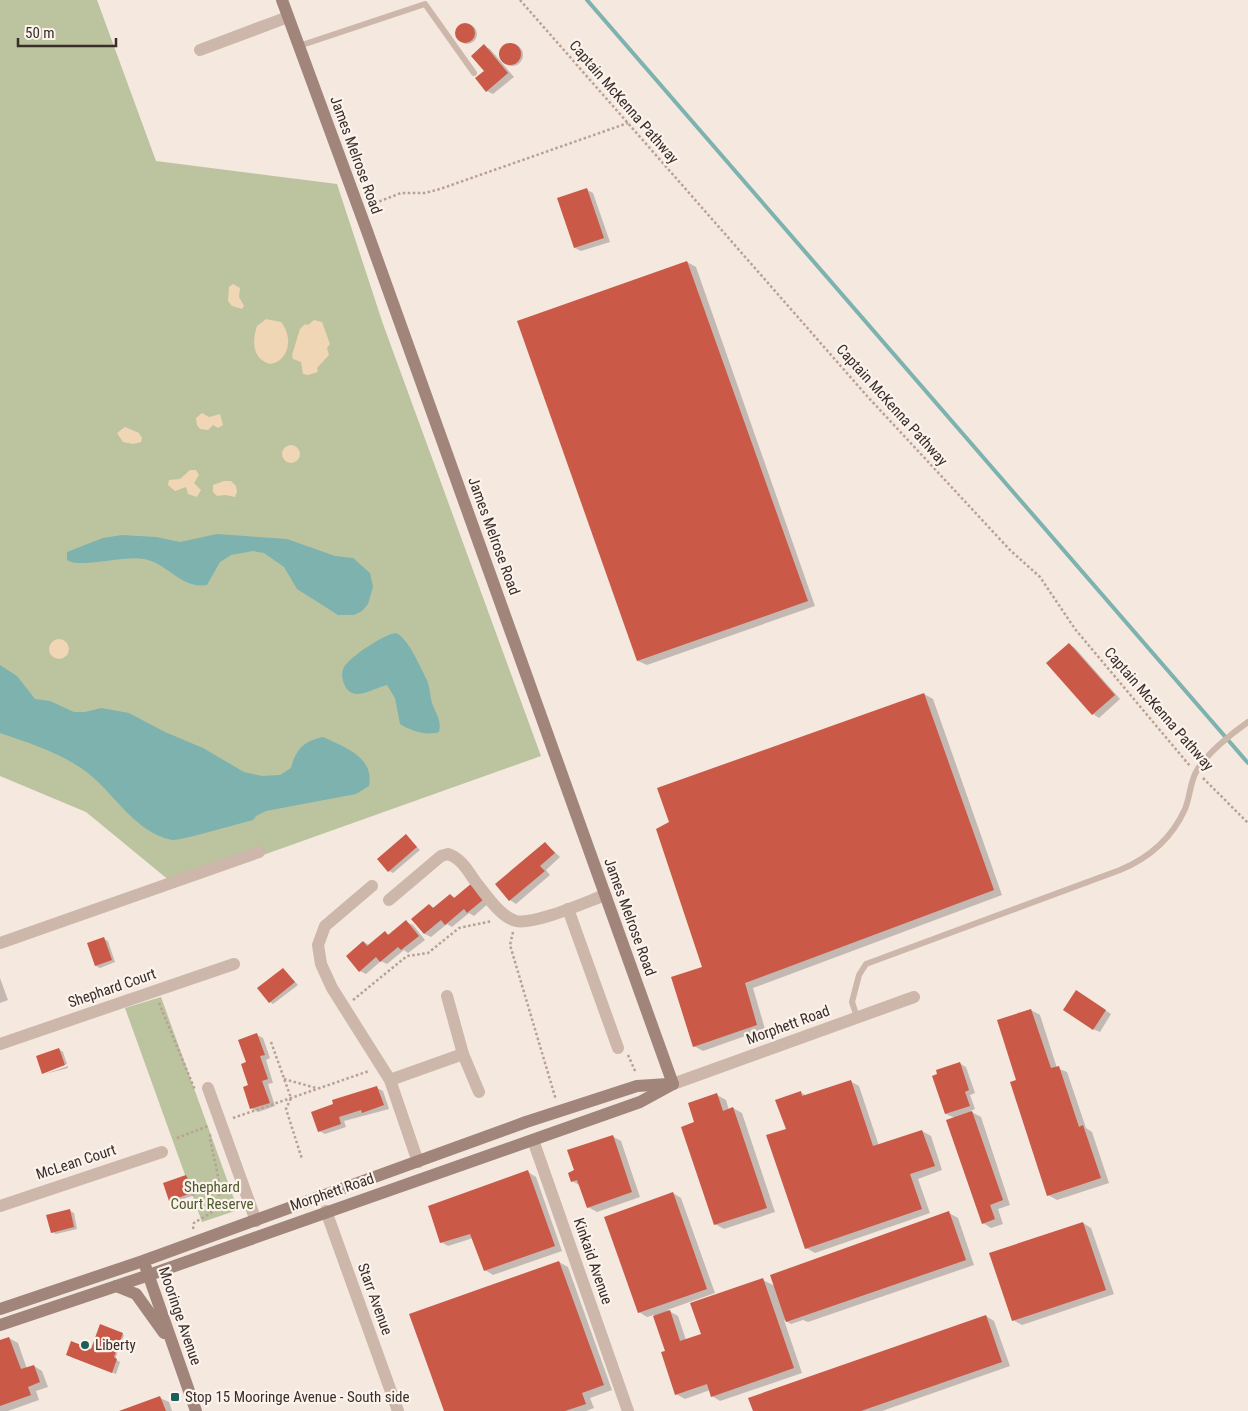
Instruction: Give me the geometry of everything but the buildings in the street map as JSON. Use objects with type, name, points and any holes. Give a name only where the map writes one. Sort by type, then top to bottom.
[{"type":"street","name":"James Melrose Road","points":[[282,0],[359,209],[673,1084]]},
{"type":"street","points":[[200,50],[288,17]]},
{"type":"street","points":[[0,942],[259,852]]},
{"type":"street","points":[[389,900],[441,856],[448,854],[461,862],[502,912],[515,921],[527,921],[568,909],[605,895]]},
{"type":"street","points":[[372,886],[325,926],[318,945],[321,964],[332,988],[390,1080],[418,1162]]},
{"type":"street","points":[[568,909],[618,1048]]},
{"type":"street","name":"Shephard Court","points":[[0,1044],[234,964]]},
{"type":"street","points":[[447,996],[463,1054],[479,1092]]},
{"type":"street","name":"Morphett Road","points":[[0,1325],[149,1275],[326,1211],[640,1102],[673,1084],[914,997]]},
{"type":"street","points":[[390,1080],[463,1054]]},
{"type":"street","name":"Morphett Road","points":[[0,1309],[144,1261],[322,1198],[526,1122],[637,1086],[673,1084]]},
{"type":"street","points":[[208,1088],[215,1124],[256,1221]]},
{"type":"street","name":"Kinkaid Avenue","points":[[526,1122],[628,1411]]},
{"type":"street","name":"McLean Court","points":[[0,1206],[162,1152]]},
{"type":"street","name":"Starr Avenue","points":[[322,1198],[398,1411]]},
{"type":"street","name":"Mooringe Avenue","points":[[144,1261],[196,1411]]},
{"type":"street","points":[[116,1286],[136,1294],[162,1328],[182,1372]]},
{"type":"lane","points":[[298,46],[425,4],[474,73]]},
{"type":"lane","points":[[857,1017],[852,1002],[859,975],[866,964],[1120,870],[1156,850],[1175,827],[1185,808],[1196,772],[1215,750],[1248,722]]},
{"type":"path","name":"Captain McKenna Pathway","points":[[520,0],[867,396],[1010,550],[1040,577],[1075,629],[1196,772],[1248,823]]},
{"type":"path","points":[[359,209],[401,193],[425,193],[440,189],[628,123]]},
{"type":"path","points":[[344,1008],[407,956],[428,953],[459,928],[495,920],[502,912]]},
{"type":"path","points":[[515,921],[510,944],[558,1104]]},
{"type":"path","points":[[154,991],[196,1092]]},
{"type":"path","points":[[271,1042],[291,1098],[286,1109],[302,1159]]},
{"type":"path","points":[[618,1048],[626,1050],[637,1075]]},
{"type":"path","points":[[177,1138],[382,1067]]},
{"type":"path","points":[[284,1079],[318,1089]]},
{"type":"path","points":[[206,1118],[215,1124]]},
{"type":"path","points":[[195,1235],[192,1227],[194,1223],[214,1210],[218,1199],[219,1181],[210,1147],[215,1124]]},
{"type":"green space","points":[[0,0],[97,0],[156,161],[337,184],[383,324],[541,756],[176,886],[86,812],[0,776]]},
{"type":"green space","name":"Shephard Court Reserve","points":[[161,997],[238,1210],[202,1222],[125,1008]]},
{"type":"sand","points":[[233,284],[240,288],[239,297],[244,306],[242,309],[232,306],[228,301],[229,287]]},
{"type":"sand","points":[[266,319],[281,322],[285,328],[288,341],[288,347],[282,358],[270,364],[260,358],[254,343],[257,326]]},
{"type":"sand","points":[[314,320],[322,322],[330,344],[327,348],[329,355],[317,368],[318,372],[308,375],[303,374],[301,362],[293,359],[292,355],[300,329],[305,324],[308,325]]},
{"type":"sand","points":[[202,413],[209,417],[220,414],[223,425],[218,428],[213,425],[208,430],[200,429],[196,418]]},
{"type":"sand","points":[[125,427],[139,433],[142,438],[141,442],[133,444],[123,442],[117,433]]},
{"type":"sand","points":[[291,445],[297,448],[300,454],[297,460],[291,463],[285,460],[282,454],[285,448]]},
{"type":"sand","points":[[190,470],[196,470],[199,475],[194,483],[201,490],[197,497],[188,494],[186,487],[175,491],[168,485],[169,480],[180,479]]},
{"type":"sand","points":[[224,481],[231,481],[236,486],[237,492],[235,497],[217,496],[213,492],[213,485]]},
{"type":"sand","points":[[59,639],[66,642],[69,649],[66,656],[59,659],[52,656],[49,649],[52,642]]},
{"type":"water","points":[[217,534],[287,539],[335,556],[353,558],[370,573],[373,587],[368,604],[362,611],[354,615],[338,615],[297,589],[284,567],[264,553],[253,551],[231,555],[220,562],[207,585],[189,583],[160,565],[144,559],[135,558],[92,563],[67,560],[67,552],[103,538],[122,535],[156,537],[180,542]]},
{"type":"water","points":[[396,633],[410,647],[427,680],[432,703],[439,721],[439,732],[419,732],[400,724],[395,698],[387,685],[357,694],[350,692],[344,684],[342,672],[347,663],[376,642]]},
{"type":"water","points":[[0,665],[17,676],[35,699],[50,701],[74,712],[85,712],[101,708],[129,713],[165,732],[203,748],[244,772],[262,776],[280,775],[291,768],[295,756],[302,747],[311,741],[323,737],[348,749],[363,760],[370,776],[369,786],[356,794],[266,811],[256,816],[253,820],[172,840],[145,828],[92,777],[72,762],[52,752],[0,733]]},
{"type":"waterway","points":[[587,0],[1248,763]]},
{"type":"place","name":"Liberty","points":[[85,1345]]},
{"type":"place","name":"Stop 15 Mooringe Avenue - South side","points":[[175,1397]]}]
